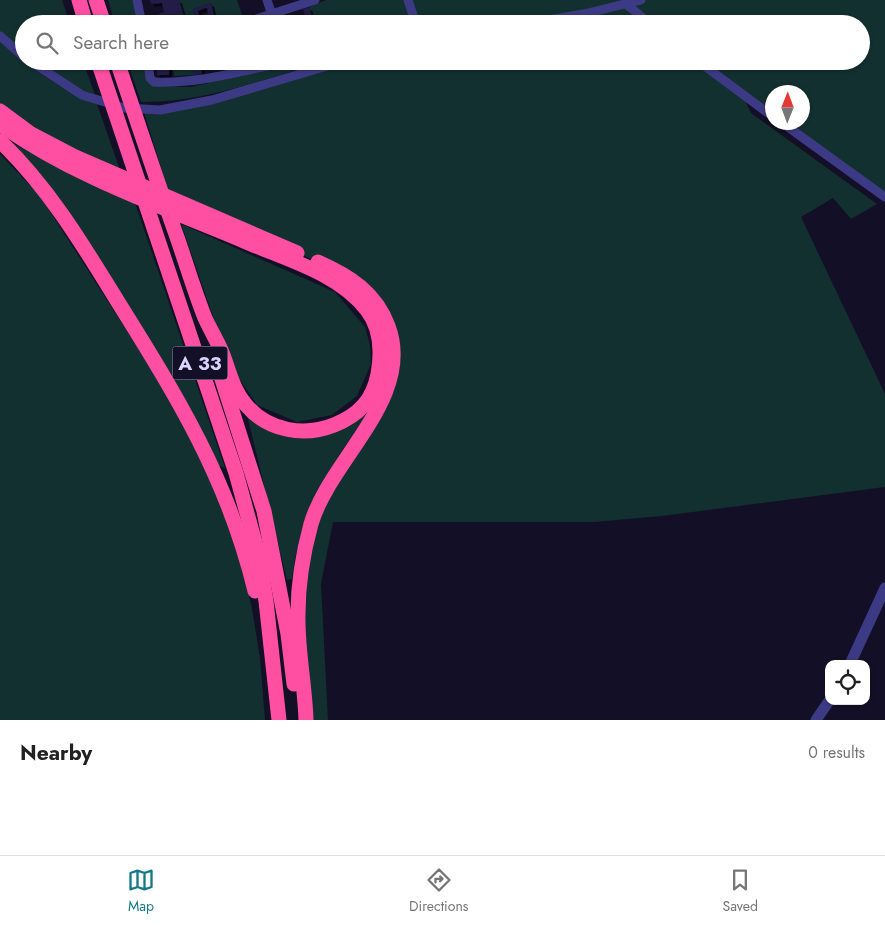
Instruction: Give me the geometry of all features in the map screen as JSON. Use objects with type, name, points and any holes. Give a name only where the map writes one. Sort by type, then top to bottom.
[{"type":"highway","points":[[79,0],[83,15]]},
{"type":"highway","points":[[96,0],[101,15]]},
{"type":"highway","points":[[104,0],[108,15]]},
{"type":"highway","name":"A 33","points":[[101,70],[236,472],[258,557],[279,720]]},
{"type":"highway","name":"A 33","points":[[120,70],[205,317],[212,349],[264,511],[288,634],[299,720]]},
{"type":"highway","points":[[124,70],[127,79],[127,92]]},
{"type":"highway","points":[[0,111],[31,134],[114,180]]},
{"type":"highway","points":[[0,124],[27,143],[70,166],[114,180],[199,216],[339,271],[359,284],[377,303],[393,338],[394,361],[389,385],[367,428],[347,455],[329,486],[312,522],[302,562],[298,615],[306,720]]},
{"type":"highway","points":[[0,141],[40,184],[67,220],[171,388],[203,445],[228,501],[246,555],[274,672]]},
{"type":"highway","points":[[199,216],[330,278],[366,309],[376,324],[382,355],[376,385],[368,402],[356,414],[320,431],[287,430],[267,422],[246,406],[235,389],[221,351],[205,317]]},
{"type":"street","points":[[137,0],[140,15]]},
{"type":"street","points":[[267,0],[272,14]]},
{"type":"street","points":[[269,15],[315,0]]},
{"type":"street","points":[[408,0],[413,15]]},
{"type":"street","points":[[578,15],[623,2],[641,0]]},
{"type":"street","points":[[623,2],[639,15]]},
{"type":"street","points":[[0,36],[15,49]]},
{"type":"street","points":[[44,70],[82,95],[124,108],[160,110],[212,100],[314,70]]},
{"type":"street","points":[[149,70],[150,78],[154,82],[163,83],[190,82],[246,70]]},
{"type":"street","points":[[710,70],[765,111]]},
{"type":"street","points":[[792,130],[885,198]]},
{"type":"street","points":[[852,660],[885,588]]},
{"type":"street","points":[[816,720],[826,705]]},
{"type":"green space","points":[[0,0],[62,0],[67,15],[15,15],[15,44],[0,32]]},
{"type":"green space","points":[[108,0],[135,0],[138,15],[112,15]]},
{"type":"green space","points":[[179,0],[237,0],[242,15],[215,15],[211,3],[193,9],[195,15],[183,15]]},
{"type":"green space","points":[[326,0],[404,0],[410,15],[311,15],[309,7]]},
{"type":"green space","points":[[411,0],[885,0],[885,195],[789,130],[810,130],[810,85],[765,85],[765,113],[744,99],[751,113],[765,123],[765,130],[775,130],[877,204],[851,219],[833,198],[801,217],[885,394],[885,487],[662,516],[594,522],[333,522],[321,584],[328,720],[310,720],[301,617],[315,523],[397,368],[339,271],[197,209],[169,194],[143,109],[160,110],[310,70],[870,70],[870,15],[417,15]]},
{"type":"green space","points":[[0,42],[15,54],[15,70],[36,70],[58,85],[97,104],[121,173],[28,128],[0,104]]},
{"type":"green space","points":[[49,70],[86,70],[95,95],[75,88]]},
{"type":"green space","points":[[130,70],[150,70],[159,86],[191,87],[266,70],[296,70],[234,89],[188,99],[141,102]]},
{"type":"green space","points":[[173,70],[193,70],[194,75],[174,76]]},
{"type":"green space","points":[[6,140],[135,203],[225,468],[217,465]]},
{"type":"green space","points":[[0,154],[40,196],[177,409],[235,533],[252,609],[260,658],[265,720],[0,720]]},
{"type":"green space","points":[[181,224],[335,292],[365,327],[370,345],[371,364],[357,396],[332,415],[297,422],[257,405],[230,365]]},
{"type":"green space","points":[[364,412],[366,416],[328,473],[318,493],[301,533],[292,579],[287,580],[247,415],[279,435],[311,437]]},
{"type":"building","points":[[150,0],[179,0],[183,15],[158,15],[164,12],[162,3],[151,4]]},
{"type":"building","points":[[211,3],[214,15],[205,15],[208,14],[207,8],[205,8],[198,11],[199,15],[195,15],[193,9]]},
{"type":"building","points":[[309,7],[311,15],[305,15],[303,9]]},
{"type":"building","points":[[157,70],[169,70],[169,75],[157,75]]},
{"type":"building","points":[[193,70],[201,70],[202,74],[194,75]]}]
